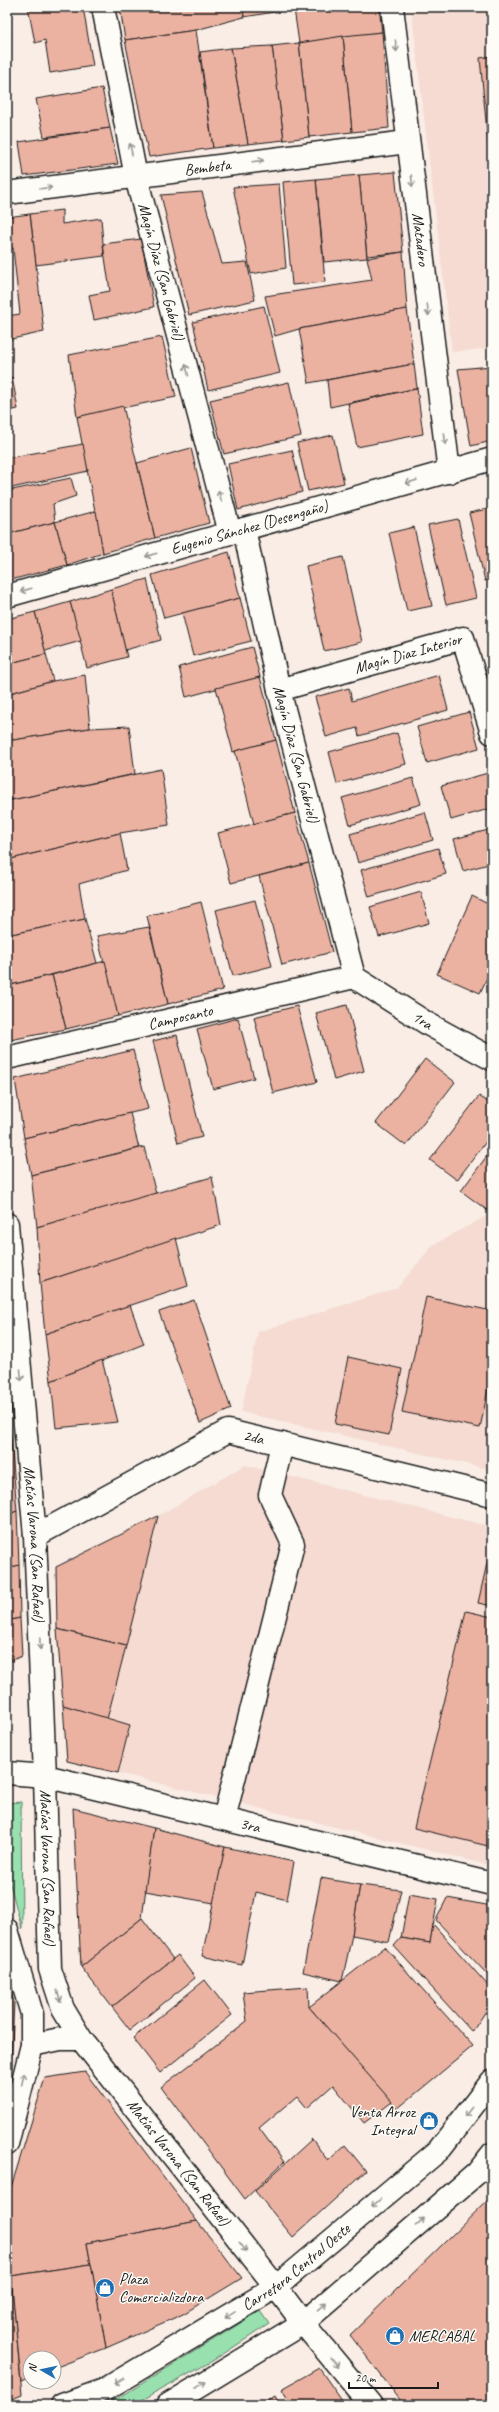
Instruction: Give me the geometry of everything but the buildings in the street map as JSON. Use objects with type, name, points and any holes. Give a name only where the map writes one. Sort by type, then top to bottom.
[{"type":"street","name":"Magín Díaz (San Gabriel)","points":[[103,7],[136,177],[237,531],[354,977]]},
{"type":"street","name":"Matadero","points":[[392,7],[407,142],[449,472]]},
{"type":"street","name":"Bembeta","points":[[7,193],[407,142]]},
{"type":"street","name":"Eugenio Sánchez (Desengaño)","points":[[7,596],[492,459]]},
{"type":"street","name":"Magín Diaz Interior","points":[[279,690],[463,638],[492,733]]},
{"type":"street","name":"Camposanto","points":[[7,1058],[354,977]]},
{"type":"street","name":"1ra","points":[[354,977],[428,1024],[492,1060]]},
{"type":"street","name":"Matías Varona (San Rafael)","points":[[7,1224],[36,1536],[45,1776],[50,1970],[62,2009],[81,2039],[276,2287],[302,2324],[371,2405]]},
{"type":"street","name":"2da","points":[[36,1536],[228,1431],[492,1494]]},
{"type":"street","points":[[224,1819],[292,1544],[270,1495],[282,1444]]},
{"type":"street","name":"3ra","points":[[7,1774],[45,1776],[492,1884]]},
{"type":"street","points":[[7,1930],[32,2014],[32,2045],[7,2144]]},
{"type":"street","points":[[19,1972],[34,1976],[50,1970]]},
{"type":"street","points":[[32,2045],[60,2039],[81,2039]]},
{"type":"street","name":"Carretera Central Oeste","points":[[62,2405],[104,2390],[276,2287],[438,2151],[492,2081]]},
{"type":"street","points":[[168,2405],[302,2324],[477,2173],[492,2154]]},
{"type":"shaded area","points":[[411,7],[492,7],[492,348],[452,352]]},
{"type":"shaded area","points":[[492,1213],[492,1470],[241,1412],[258,1332],[397,1288],[433,1245]]},
{"type":"shaded area","points":[[245,1465],[492,1527],[492,1866],[118,1773],[130,1725],[107,1719],[158,1516]]},
{"type":"green space","points":[[21,1802],[22,1929],[7,1873],[7,1803]]},
{"type":"green space","points":[[260,2311],[269,2324],[214,2360],[133,2405],[104,2405],[125,2394]]},
{"type":"place","name":"Venta Arroz Integral","points":[[429,2121]]},
{"type":"place","name":"Plaza Comercializdora","points":[[105,2288]]},
{"type":"place","name":"MERCABAL","points":[[395,2336]]}]
